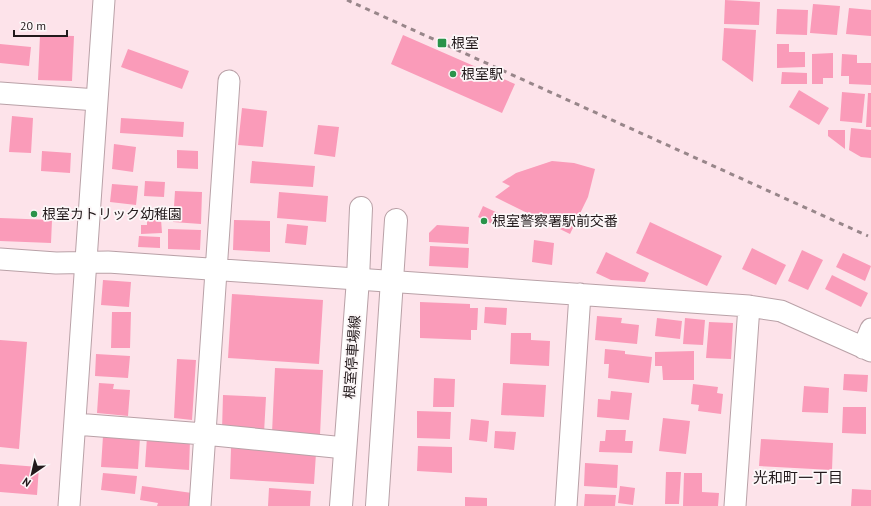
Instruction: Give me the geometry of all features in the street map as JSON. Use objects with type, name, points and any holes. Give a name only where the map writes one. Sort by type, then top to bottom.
[{"type":"main road","name":"根室停車場線","points":[[341,506],[358,279],[361,208]]},
{"type":"main road","points":[[377,506],[396,220]]},
{"type":"street","points":[[69,506],[104,0]]},
{"type":"street","points":[[200,506],[229,81]]},
{"type":"street","points":[[0,93],[97,100]]},
{"type":"street","points":[[0,258],[56,263],[108,262],[749,306],[781,311],[868,343]]},
{"type":"street","points":[[566,506],[580,294]]},
{"type":"street","points":[[735,506],[749,306]]},
{"type":"street","points":[[75,424],[204,434],[345,448]]},
{"type":"building","points":[[725,0],[760,2],[759,25],[724,24]]},
{"type":"building","points":[[813,4],[840,6],[837,35],[810,33]]},
{"type":"building","points":[[849,8],[871,10],[871,36],[846,34]]},
{"type":"building","points":[[777,9],[808,10],[807,35],[776,34]]},
{"type":"building","points":[[724,28],[756,30],[753,82],[722,60]]},
{"type":"building","points":[[40,35],[74,36],[72,81],[38,80]]},
{"type":"building","name":"根室駅","points":[[403,35],[515,84],[502,113],[391,64]]},
{"type":"building","points":[[0,44],[31,47],[29,66],[0,63]]},
{"type":"building","points":[[777,44],[789,44],[789,52],[805,52],[805,67],[777,68]]},
{"type":"building","points":[[128,49],[189,71],[182,89],[121,67]]},
{"type":"building","points":[[833,53],[833,78],[823,78],[823,84],[812,84],[812,54]]},
{"type":"building","points":[[842,54],[857,55],[857,63],[871,63],[871,85],[849,84],[849,76],[841,76]]},
{"type":"building","points":[[782,72],[807,73],[807,84],[781,84]]},
{"type":"building","points":[[799,90],[829,108],[819,125],[789,107]]},
{"type":"building","points":[[842,92],[865,94],[862,123],[840,121]]},
{"type":"building","points":[[868,93],[871,93],[871,127],[866,127]]},
{"type":"building","points":[[242,108],[267,111],[263,147],[238,145]]},
{"type":"building","points":[[12,116],[33,118],[31,153],[9,152]]},
{"type":"building","points":[[121,118],[184,122],[183,137],[120,133]]},
{"type":"building","points":[[318,125],[339,127],[335,157],[314,154]]},
{"type":"building","points":[[851,128],[871,130],[871,158],[861,157],[849,150]]},
{"type":"building","points":[[828,130],[845,130],[845,149],[828,136]]},
{"type":"building","points":[[114,144],[136,147],[133,172],[112,169]]},
{"type":"building","points":[[177,150],[198,151],[198,169],[177,168]]},
{"type":"building","points":[[42,151],[71,153],[70,173],[41,171]]},
{"type":"building","points":[[252,161],[315,166],[313,187],[250,183]]},
{"type":"building","points":[[552,161],[574,163],[595,169],[588,197],[570,234],[495,197],[510,186],[502,182],[516,173]]},
{"type":"building","points":[[145,181],[165,182],[164,197],[144,196]]},
{"type":"building","points":[[112,184],[138,186],[136,205],[110,202]]},
{"type":"building","points":[[175,191],[202,192],[201,224],[173,222]]},
{"type":"building","points":[[279,192],[328,196],[326,222],[277,218]]},
{"type":"building","points":[[483,206],[500,214],[494,225],[478,217]]},
{"type":"building","points":[[0,218],[52,220],[51,243],[0,241]]},
{"type":"building","points":[[147,219],[161,219],[162,233],[141,234],[141,225],[147,225]]},
{"type":"building","points":[[234,220],[270,221],[270,252],[233,250]]},
{"type":"building","points":[[650,222],[722,256],[707,286],[636,253]]},
{"type":"building","points":[[287,224],[308,226],[306,245],[285,243]]},
{"type":"building","points":[[437,225],[469,227],[468,244],[429,242],[429,233]]},
{"type":"building","points":[[168,229],[201,230],[200,250],[168,249]]},
{"type":"building","points":[[139,236],[160,237],[160,248],[138,247]]},
{"type":"building","points":[[534,240],[554,243],[552,265],[532,262]]},
{"type":"building","points":[[430,246],[469,248],[468,268],[429,266]]},
{"type":"building","points":[[752,248],[786,265],[776,285],[742,269]]},
{"type":"building","points":[[802,250],[823,260],[808,290],[788,281]]},
{"type":"building","points":[[606,252],[649,273],[645,282],[611,280],[596,273]]},
{"type":"building","points":[[843,253],[871,266],[865,281],[836,267]]},
{"type":"building","points":[[832,275],[868,293],[861,307],[825,289]]},
{"type":"building","points":[[103,280],[131,282],[129,307],[101,305]]},
{"type":"building","points":[[232,294],[323,300],[319,364],[228,358]]},
{"type":"building","points":[[420,302],[470,304],[470,308],[478,308],[477,330],[471,330],[471,340],[420,338]]},
{"type":"building","points":[[485,307],[507,308],[506,325],[484,323]]},
{"type":"building","points":[[112,312],[131,312],[130,348],[111,348]]},
{"type":"building","points":[[597,316],[622,318],[621,323],[639,325],[637,344],[595,340]]},
{"type":"building","points":[[657,318],[682,321],[680,339],[655,336]]},
{"type":"building","points":[[685,318],[705,320],[703,345],[683,344]]},
{"type":"building","points":[[709,322],[733,323],[731,359],[706,358]]},
{"type":"building","points":[[511,333],[531,333],[531,340],[550,341],[549,366],[510,364]]},
{"type":"building","points":[[0,340],[27,342],[19,449],[0,447]]},
{"type":"building","points":[[605,349],[625,351],[625,354],[652,357],[649,383],[608,378],[609,364],[604,364]]},
{"type":"building","points":[[694,351],[694,380],[663,380],[662,366],[655,366],[655,352]]},
{"type":"building","points":[[96,354],[130,356],[128,378],[95,376]]},
{"type":"building","points":[[177,359],[196,360],[192,420],[174,418]]},
{"type":"building","points":[[275,368],[323,370],[320,435],[272,433]]},
{"type":"building","points":[[844,374],[868,375],[867,392],[843,390]]},
{"type":"building","points":[[434,378],[455,379],[454,407],[433,407]]},
{"type":"building","points":[[99,383],[114,384],[113,389],[130,390],[128,416],[97,413]]},
{"type":"building","points":[[503,383],[546,385],[544,417],[501,415]]},
{"type":"building","points":[[693,384],[718,387],[717,393],[723,394],[721,414],[698,411],[699,405],[691,404]]},
{"type":"building","points":[[804,386],[829,388],[828,413],[802,412]]},
{"type":"building","points":[[611,391],[632,393],[629,420],[597,417],[598,399],[610,400]]},
{"type":"building","points":[[223,395],[266,397],[264,433],[222,430]]},
{"type":"building","points":[[843,407],[866,407],[866,434],[842,433]]},
{"type":"building","points":[[417,411],[451,412],[450,439],[417,438]]},
{"type":"building","points":[[663,418],[690,421],[686,454],[659,451]]},
{"type":"building","points":[[471,419],[489,421],[487,442],[469,440]]},
{"type":"building","points":[[606,430],[626,430],[625,441],[633,441],[632,453],[599,452],[600,441],[605,441]]},
{"type":"building","points":[[495,431],[516,432],[514,450],[494,448]]},
{"type":"building","points":[[103,436],[140,438],[138,469],[101,467]]},
{"type":"building","points":[[147,437],[190,440],[189,470],[145,467]]},
{"type":"building","points":[[761,439],[833,443],[832,470],[759,466]]},
{"type":"building","points":[[418,446],[452,447],[452,473],[417,471]]},
{"type":"building","points":[[231,448],[316,453],[314,484],[230,479]]},
{"type":"building","points":[[585,463],[618,465],[617,488],[584,486]]},
{"type":"building","points":[[0,464],[39,467],[37,495],[0,492]]},
{"type":"building","points":[[666,472],[681,472],[679,504],[665,504]]},
{"type":"building","points":[[103,473],[137,476],[135,494],[101,490]]},
{"type":"building","points":[[684,473],[702,473],[702,492],[719,493],[718,506],[683,506]]},
{"type":"building","points":[[142,486],[192,493],[190,506],[157,506],[158,503],[140,500]]},
{"type":"building","points":[[620,486],[635,488],[633,505],[618,503]]},
{"type":"building","points":[[269,488],[311,491],[310,506],[268,506]]},
{"type":"building","points":[[852,489],[871,490],[871,506],[851,506]]},
{"type":"building","points":[[585,494],[616,495],[615,506],[584,506]]},
{"type":"building","points":[[465,497],[487,498],[487,506],[465,506]]},
{"type":"railway","points":[[347,0],[868,236]]},
{"type":"place","name":"根室","points":[[442,43]]},
{"type":"place","name":"根室駅","points":[[453,74]]},
{"type":"place","name":"根室カトリック幼稚園","points":[[34,214]]},
{"type":"place","name":"根室警察署駅前交番","points":[[484,221]]},
{"type":"district","name":"光和町一丁目","points":[[798,478]]}]
